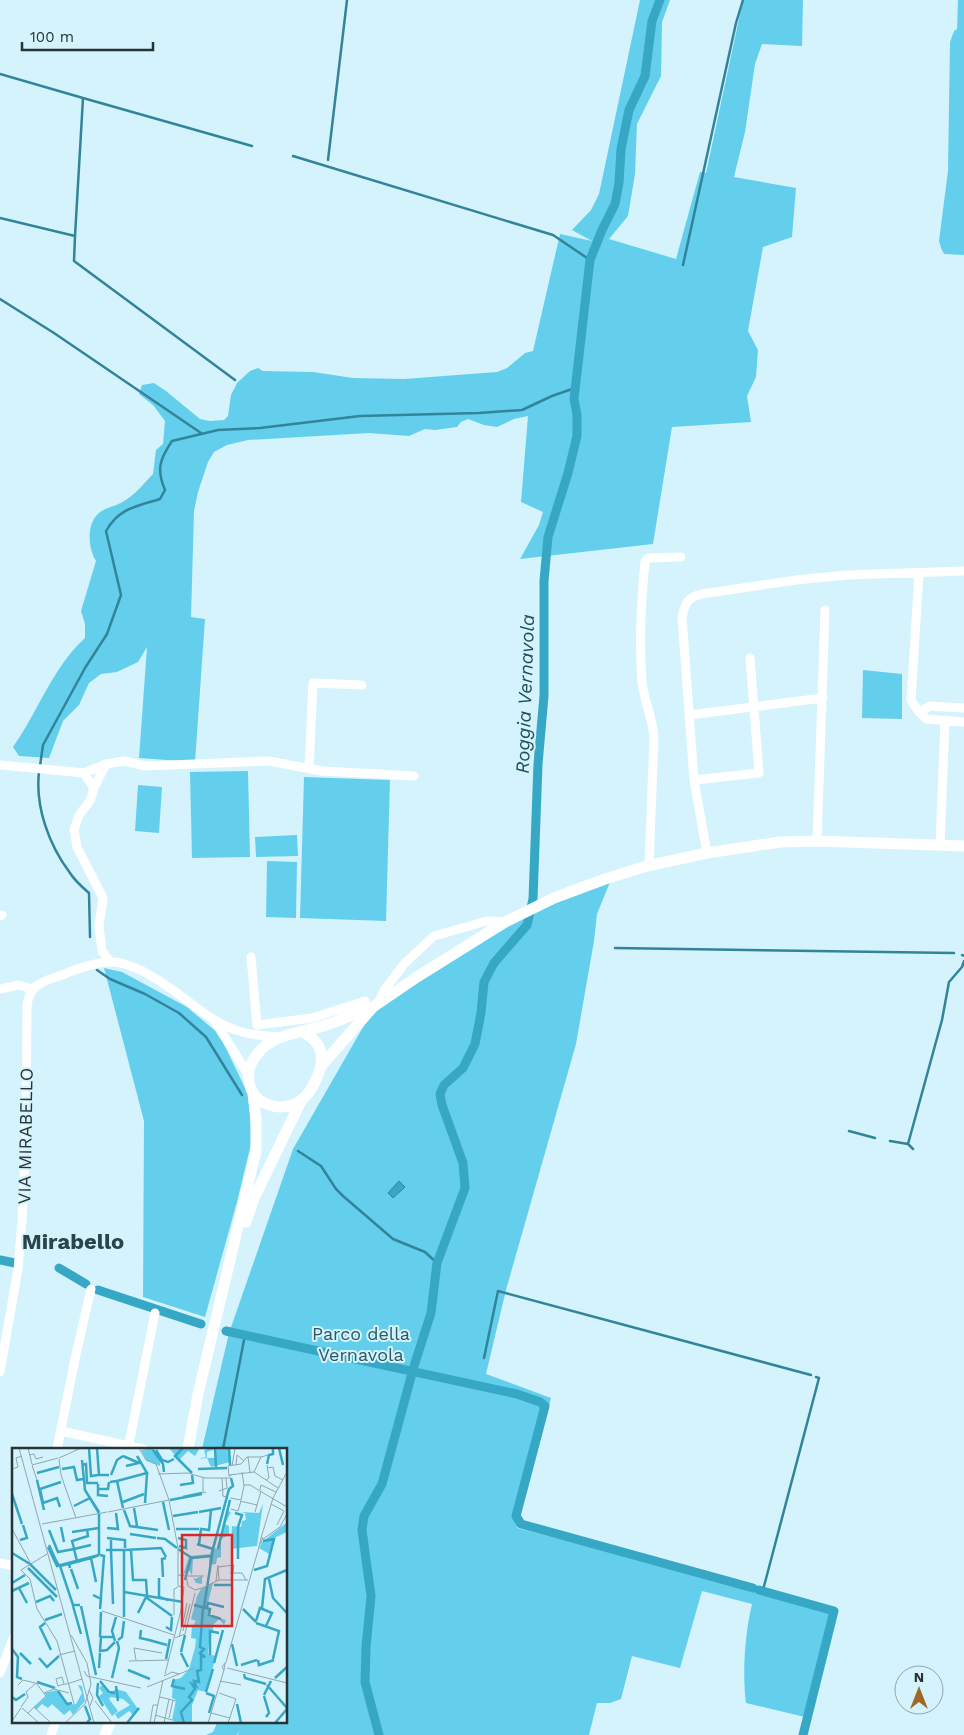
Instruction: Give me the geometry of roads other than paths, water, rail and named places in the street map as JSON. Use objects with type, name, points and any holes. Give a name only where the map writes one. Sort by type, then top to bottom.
[{"type":"street","points":[[649,865],[654,738],[653,724],[642,684],[641,623],[645,562],[648,558],[681,557]]},
{"type":"street","points":[[708,853],[694,780],[682,617],[684,606],[689,599],[702,594],[740,588],[847,575],[964,571]]},
{"type":"street","points":[[919,573],[911,700],[919,712],[927,719],[964,722]]},
{"type":"street","points":[[818,841],[826,610]]},
{"type":"street","points":[[694,780],[759,773],[750,658]]},
{"type":"street","points":[[309,769],[313,683],[362,685]]},
{"type":"street","points":[[690,714],[823,698]]},
{"type":"street","points":[[919,712],[930,706],[964,708]]},
{"type":"street","points":[[940,845],[945,721]]},
{"type":"street","points":[[0,765],[84,773],[106,764],[124,761],[145,766],[269,761],[322,771],[414,776]]},
{"type":"street","points":[[106,764],[90,801],[79,815],[74,830],[77,847],[103,898],[99,926],[102,951],[110,962]]},
{"type":"street","points":[[84,773],[94,788]]},
{"type":"street","points":[[251,958],[257,1026],[303,1032],[330,1024],[372,1004],[505,922],[536,907],[596,882],[649,865],[708,853],[780,842],[818,841],[964,846]]},
{"type":"street","points":[[226,1280],[254,1198],[301,1100],[322,1065],[405,963],[434,936],[486,921],[505,922]]},
{"type":"street","points":[[0,989],[18,985],[33,989],[42,982],[90,966],[110,962],[133,967],[176,991],[214,1020],[246,1035],[284,1031]]},
{"type":"street","name":"VIA MIRABELLO","points":[[0,1372],[18,1269],[25,1146],[27,1007],[28,998],[33,989]]},
{"type":"street","points":[[248,1074],[257,1053],[284,1031],[312,1018],[372,1004]]},
{"type":"street","points":[[188,1448],[198,1394],[256,1151],[256,1119],[248,1074],[214,1020]]},
{"type":"street","points":[[303,1032],[314,1040],[319,1047],[322,1065]]},
{"type":"street","points":[[253,1094],[259,1101],[278,1107],[301,1100]]},
{"type":"street","points":[[58,1448],[75,1359],[91,1289]]},
{"type":"street","points":[[61,1432],[128,1447],[155,1313]]},
{"type":"street","points":[[0,1673],[12,1641]]},
{"type":"street","points":[[51,1735],[56,1722]]},
{"type":"street","points":[[106,1735],[111,1722]]},
{"type":"waterway","points":[[328,160],[347,0]]},
{"type":"waterway","name":"Roggia Vernavola","points":[[414,1366],[431,1313],[437,1263],[465,1188],[463,1163],[442,1105],[440,1094],[444,1085],[463,1068],[475,1044],[484,982],[494,963],[527,925],[533,899],[538,764],[544,696],[544,581],[548,537],[568,473],[577,436],[577,415],[574,399],[590,260],[615,204],[619,183],[621,149],[629,110],[645,76],[652,21],[660,0]]},
{"type":"waterway","points":[[683,265],[736,23],[743,0]]},
{"type":"waterway","points":[[0,74],[83,98],[75,236],[0,218]]},
{"type":"waterway","points":[[83,98],[252,146]]},
{"type":"waterway","points":[[293,156],[553,235],[590,260]]},
{"type":"waterway","points":[[75,236],[74,261],[235,380]]},
{"type":"waterway","points":[[0,299],[54,333],[201,433]]},
{"type":"waterway","points":[[40,766],[43,745],[85,668],[107,634],[121,595],[106,531],[117,517],[129,509],[160,499],[165,490],[160,470],[162,459],[172,441],[218,430],[260,428],[360,416],[522,410],[575,388]]},
{"type":"waterway","points":[[39,772],[39,799],[50,838],[62,862],[72,876],[89,893],[90,937]]},
{"type":"waterway","points":[[615,948],[954,953]]},
{"type":"waterway","points":[[890,1141],[908,1144],[942,1020],[949,982],[962,967],[964,961]]},
{"type":"waterway","points":[[97,970],[110,979],[145,994],[179,1013],[206,1037],[242,1095]]},
{"type":"waterway","points":[[849,1131],[875,1138]]},
{"type":"waterway","points":[[908,1144],[913,1149]]},
{"type":"waterway","points":[[298,1151],[321,1166],[336,1189],[393,1239],[425,1252],[437,1263]]},
{"type":"waterway","points":[[0,1260],[15,1263]]},
{"type":"waterway","points":[[59,1268],[86,1284]]},
{"type":"waterway","points":[[98,1290],[201,1324]]},
{"type":"waterway","points":[[484,1358],[498,1291],[811,1375]]},
{"type":"waterway","points":[[226,1331],[517,1394],[540,1402],[545,1406],[516,1516],[521,1524],[753,1588]]},
{"type":"waterway","points":[[223,1448],[245,1335]]},
{"type":"waterway","name":"Roggia Vernavola","points":[[379,1735],[365,1682],[371,1596],[362,1530],[364,1516],[382,1484],[411,1377]]},
{"type":"waterway","points":[[763,1590],[819,1378],[816,1377]]},
{"type":"waterway","points":[[759,1590],[834,1611],[803,1735]]},
{"type":"district","name":"Mirabello","points":[[73,1241]]},
{"type":"park label","name":"Parco della Vernavola","points":[[361,1344]]}]
